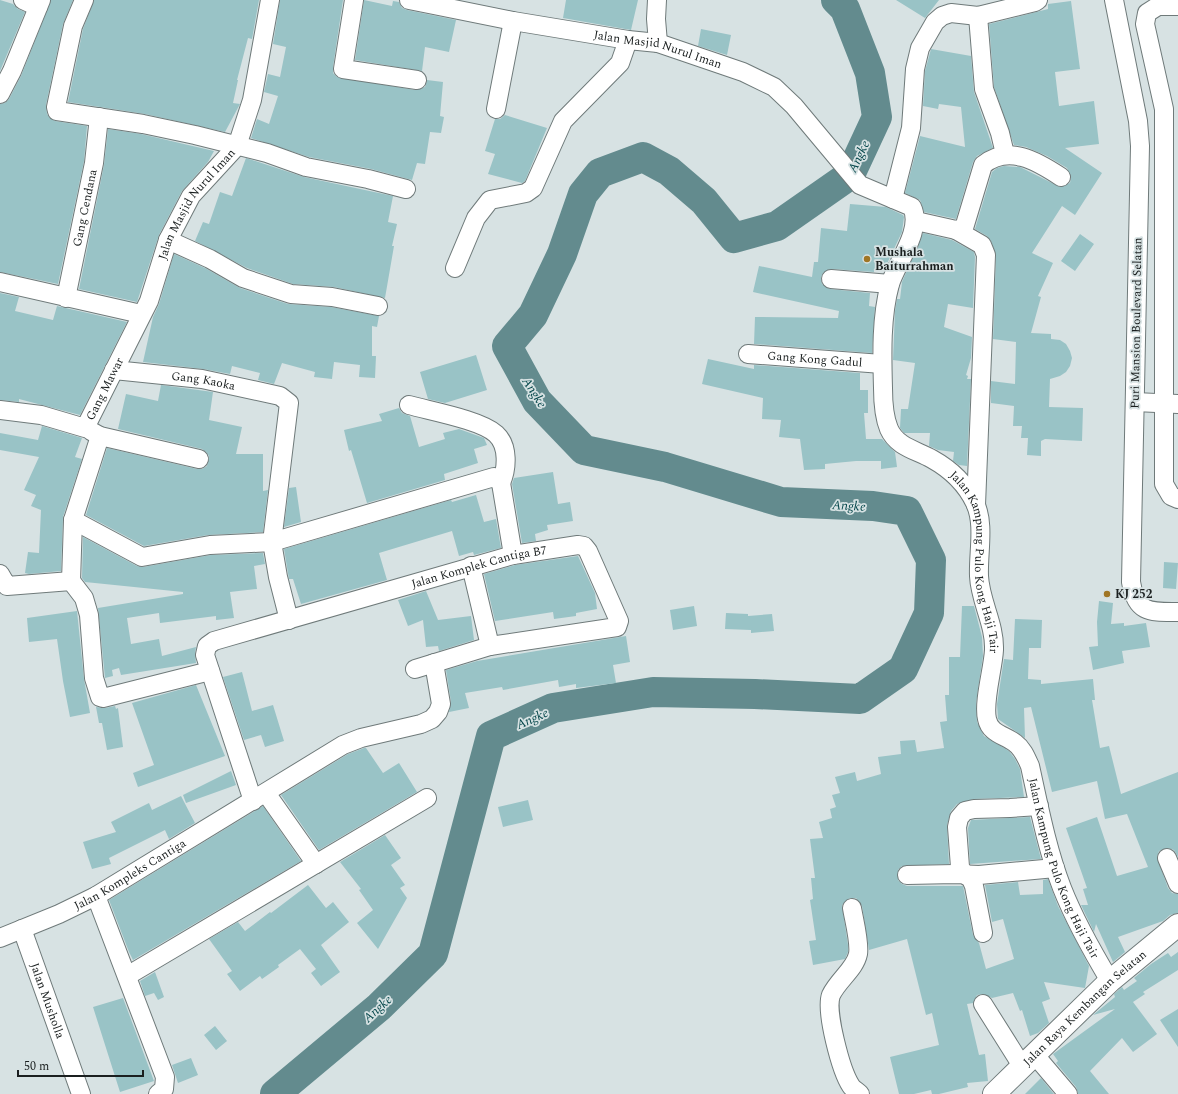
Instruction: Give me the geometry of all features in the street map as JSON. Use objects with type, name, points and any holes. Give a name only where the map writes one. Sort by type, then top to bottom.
[{"type":"main road","name":"Jalan Raya Kembangan Selatan","points":[[994,1094],[1110,981],[1178,925]]},
{"type":"street","points":[[84,0],[73,26],[56,107],[57,111],[62,113],[143,124],[267,153],[306,167],[368,179],[406,189]]},
{"type":"street","name":"Jalan Masjid Nurul Iman","points":[[141,314],[149,301],[168,240],[191,196],[237,146],[252,100],[270,0]]},
{"type":"street","points":[[354,0],[343,69],[417,80]]},
{"type":"street","name":"Jalan Masjid Nurul Iman","points":[[409,0],[513,21],[628,40],[658,43],[743,72],[774,87],[794,106],[860,185],[894,199]]},
{"type":"street","points":[[657,0],[658,43]]},
{"type":"street","points":[[976,505],[986,255],[982,245],[956,230],[916,221],[912,208],[894,199],[911,128],[915,69],[920,48],[935,22],[942,16],[951,13],[978,16],[1038,0]]},
{"type":"street","name":"Puri Mansion Boulevard Selatan","points":[[1114,0],[1137,115],[1156,403],[1131,582],[1133,596],[1140,607],[1153,612],[1178,612]]},
{"type":"street","points":[[0,94],[12,71],[34,2]]},
{"type":"street","points":[[1178,6],[1158,6],[1147,13],[1145,24],[1171,109],[1171,305],[1156,403],[1164,484],[1171,496],[1178,499]]},
{"type":"street","points":[[978,16],[984,89],[1000,133],[1005,154]]},
{"type":"street","points":[[496,109],[513,21]]},
{"type":"street","points":[[455,268],[476,218],[490,200],[526,193],[533,188],[563,121],[620,63],[628,40]]},
{"type":"street","name":"Gang Cendana","points":[[66,298],[94,163],[99,117]]},
{"type":"street","points":[[956,230],[965,226],[982,165],[990,159],[1005,154],[1019,155],[1044,165],[1061,177]]},
{"type":"street","name":"Jalan Kampung Pulo Kong Haji Tair","points":[[916,221],[907,248],[890,284],[886,306],[882,364],[885,414],[889,429],[897,440],[907,449],[930,458],[946,468],[964,485],[976,505],[980,523],[979,577],[992,626],[994,648],[987,720],[993,731],[1014,742],[1024,752],[1030,766],[1055,868],[1085,938],[1110,981]]},
{"type":"street","points":[[168,240],[210,259],[243,278],[291,294],[332,297],[378,306]]},
{"type":"street","points":[[831,279],[890,284]]},
{"type":"street","points":[[0,282],[141,314]]},
{"type":"street","name":"Gang Mawar","points":[[0,410],[41,415],[92,432],[114,370],[141,314]]},
{"type":"street","name":"Gang Kong Gadul","points":[[748,354],[882,364]]},
{"type":"street","name":"Gang Kaoka","points":[[114,370],[202,379],[280,396],[289,403],[272,542]]},
{"type":"street","points":[[409,405],[484,426],[497,435],[505,451],[506,471],[501,483],[513,555]]},
{"type":"street","points":[[199,459],[92,432],[73,520],[71,581],[84,598],[89,615],[94,678],[100,697],[103,698],[210,671]]},
{"type":"street","points":[[73,520],[142,557],[210,545],[272,542],[486,478],[494,477],[501,483]]},
{"type":"street","points":[[272,542],[278,577],[289,620]]},
{"type":"street","name":"Jalan Komplek Cantiga B7","points":[[316,864],[260,797],[210,671],[205,655],[207,646],[214,641],[471,566],[513,555],[578,545],[584,546],[619,621],[617,627],[490,646]]},
{"type":"street","points":[[415,669],[490,646],[471,566]]},
{"type":"street","points":[[0,574],[7,586],[71,581]]},
{"type":"street","name":"Jalan Kompleks Cantiga","points":[[0,938],[96,896],[260,797],[320,757],[343,745],[368,736],[421,724],[432,719],[438,712],[441,704],[434,663]]},
{"type":"street","points":[[127,976],[427,798]]},
{"type":"street","points":[[983,933],[974,886],[960,867],[957,827],[959,818],[964,812],[974,809],[1039,806]]},
{"type":"street","points":[[1167,858],[1178,884]]},
{"type":"street","points":[[907,875],[979,875],[1055,868]]},
{"type":"street","points":[[96,896],[165,1077],[161,1092]]},
{"type":"street","points":[[852,908],[858,951],[854,962],[832,994],[828,1006],[845,1075],[852,1087],[860,1094]]},
{"type":"street","name":"Jalan Musholla","points":[[22,929],[81,1094]]},
{"type":"street","points":[[983,1004],[1028,1060],[1068,1094]]},
{"type":"building","points":[[0,0],[13,4],[18,9],[25,12],[0,71]]},
{"type":"building","points":[[51,0],[73,0],[63,24],[46,105],[47,114],[55,121],[87,126],[84,161],[58,284],[0,272],[0,104],[5,103],[9,99],[21,76]]},
{"type":"building","points":[[94,0],[259,0],[252,39],[248,38],[237,80],[233,103],[240,104],[225,132],[145,114],[68,102],[83,29]]},
{"type":"building","points":[[280,0],[343,0],[333,67],[333,73],[337,77],[415,90],[425,87],[427,80],[443,82],[440,116],[444,117],[441,133],[430,132],[425,164],[417,163],[412,180],[371,169],[309,157],[251,138],[257,119],[269,124],[278,96],[264,92],[268,74],[280,77],[286,47],[273,44]]},
{"type":"building","points":[[364,0],[392,6],[393,1],[399,2],[402,8],[407,10],[456,20],[449,52],[425,47],[422,71],[355,60]]},
{"type":"building","points":[[566,0],[638,0],[631,30],[563,18]]},
{"type":"building","points":[[896,0],[939,0],[925,18]]},
{"type":"building","points":[[1071,1],[1080,69],[1055,72],[1059,106],[1094,101],[1099,144],[1065,148],[1102,173],[1075,215],[1062,206],[1032,253],[1053,263],[1038,296],[1041,297],[1031,333],[1051,334],[1051,339],[1060,340],[1066,344],[1070,351],[1072,358],[1070,366],[1066,372],[1060,376],[1050,379],[1049,407],[1083,408],[1082,441],[1045,439],[1041,441],[1041,456],[1027,455],[1028,438],[1021,438],[1022,426],[1013,426],[1014,406],[991,403],[991,381],[1015,384],[1016,342],[993,339],[996,255],[991,241],[987,236],[975,229],[992,172],[997,168],[1004,166],[1020,167],[1060,187],[1070,183],[1071,177],[1067,168],[1047,156],[1026,147],[1014,145],[994,87],[989,24],[1048,9],[1048,4]]},
{"type":"building","points":[[701,29],[731,35],[727,55],[698,46]]},
{"type":"building","points":[[931,49],[971,56],[974,92],[993,148],[977,156],[973,162],[956,219],[924,212],[920,200],[905,193],[920,136],[965,147],[961,107],[939,104],[938,109],[923,106],[925,71]]},
{"type":"building","points":[[505,115],[547,128],[525,181],[522,183],[488,174],[495,154],[485,151],[495,119],[500,119]]},
{"type":"building","points":[[108,129],[141,134],[214,151],[208,162],[182,191],[159,235],[137,302],[79,289],[104,165]]},
{"type":"building","points":[[246,158],[304,177],[393,196],[388,222],[397,224],[392,246],[394,246],[385,298],[334,287],[293,284],[247,268],[195,241],[203,222],[209,224],[220,192],[232,196]]},
{"type":"building","points":[[850,204],[886,207],[903,215],[904,217],[902,232],[884,270],[874,269],[874,272],[832,269],[823,273],[821,278],[822,284],[830,289],[870,293],[869,306],[875,307],[872,353],[754,344],[755,317],[838,318],[839,311],[753,292],[759,266],[812,277],[814,262],[818,262],[821,228],[847,231]]},
{"type":"building","points":[[923,233],[952,240],[974,252],[975,257],[973,308],[948,304],[944,327],[972,337],[971,358],[966,375],[968,376],[967,379],[971,379],[967,466],[959,465],[953,461],[954,452],[938,450],[929,446],[930,433],[904,433],[900,428],[901,409],[908,409],[915,363],[893,360],[895,311],[897,299],[900,299],[902,282]]},
{"type":"building","points":[[1080,234],[1094,244],[1075,271],[1061,261]]},
{"type":"building","points":[[174,254],[205,268],[240,288],[288,304],[331,307],[379,316],[377,327],[372,326],[372,356],[376,356],[375,378],[359,377],[360,365],[334,362],[332,379],[314,377],[315,372],[282,363],[274,384],[258,380],[260,373],[232,366],[230,374],[203,369],[143,362],[153,317],[159,304]]},
{"type":"building","points":[[0,293],[19,297],[15,311],[53,320],[57,306],[127,322],[80,415],[19,399],[19,402],[0,400]]},
{"type":"building","points":[[476,355],[487,390],[445,403],[428,399],[420,372]]},
{"type":"building","points":[[708,359],[754,369],[754,365],[860,373],[860,390],[868,390],[868,413],[864,413],[866,439],[882,439],[895,452],[897,467],[881,469],[881,461],[856,461],[825,464],[825,469],[804,470],[800,439],[779,437],[781,420],[762,419],[763,398],[702,384]]},
{"type":"building","points":[[161,385],[213,392],[209,420],[242,427],[236,454],[263,454],[263,491],[268,490],[263,532],[208,535],[144,546],[86,515],[107,448],[197,469],[202,469],[207,466],[209,456],[202,449],[118,429],[126,394],[158,401]]},
{"type":"building","points":[[399,408],[402,413],[410,416],[419,447],[445,439],[443,433],[459,429],[484,438],[487,445],[474,449],[478,463],[444,474],[445,480],[367,503],[351,450],[349,451],[344,430],[382,421],[379,414]]},
{"type":"building","points":[[42,426],[82,438],[75,457],[82,459],[63,517],[61,571],[29,574],[25,573],[28,552],[39,553],[41,510],[31,506],[36,495],[24,490],[39,457],[0,450],[0,433],[38,440]]},
{"type":"building","points":[[553,472],[558,504],[570,502],[573,521],[547,525],[548,530],[535,534],[536,541],[522,543],[512,484],[514,478]]},
{"type":"building","points":[[296,487],[301,522],[284,527],[289,488]]},
{"type":"building","points":[[476,495],[484,522],[496,519],[501,548],[474,555],[473,552],[459,556],[452,531],[379,553],[387,580],[301,604],[293,579],[289,579],[284,549],[451,500],[452,502]]},
{"type":"building","points":[[83,537],[137,566],[143,567],[211,555],[263,553],[265,564],[254,566],[257,589],[230,592],[234,618],[216,620],[216,616],[160,623],[159,613],[127,618],[131,644],[159,639],[162,656],[196,647],[196,663],[121,675],[119,668],[112,670],[113,676],[105,678],[98,608],[183,594],[183,592],[85,582],[82,578]]},
{"type":"building","points":[[578,556],[595,593],[597,609],[576,613],[576,616],[554,619],[553,612],[495,621],[484,574],[515,565]]},
{"type":"building","points":[[1164,562],[1178,563],[1176,589],[1163,588]]},
{"type":"building","points":[[426,591],[438,620],[471,616],[474,640],[439,651],[438,646],[426,647],[423,620],[408,626],[398,600]]},
{"type":"building","points":[[1099,601],[1113,603],[1111,624],[1124,623],[1124,626],[1146,623],[1150,647],[1122,651],[1124,663],[1093,670],[1089,647],[1098,646],[1097,622]]},
{"type":"building","points":[[694,606],[697,626],[673,630],[670,610]]},
{"type":"building","points":[[962,606],[974,606],[982,637],[983,656],[976,703],[977,722],[984,736],[1009,751],[1015,759],[1020,769],[1024,797],[974,799],[957,804],[951,811],[947,825],[949,864],[902,866],[898,870],[898,880],[907,886],[963,886],[973,935],[979,943],[986,969],[1014,959],[1003,919],[992,922],[985,885],[1018,882],[1020,895],[1043,894],[1043,880],[1048,879],[1058,906],[1089,966],[1085,988],[1044,982],[1050,999],[1042,1002],[1049,1023],[1038,1033],[1030,1036],[1022,1010],[1020,1011],[1013,993],[992,998],[983,994],[977,995],[973,1003],[967,1004],[979,1055],[985,1054],[988,1081],[967,1083],[968,1087],[939,1094],[932,1094],[931,1090],[914,1094],[899,1094],[890,1057],[939,1045],[932,1013],[926,1015],[907,939],[869,950],[862,906],[856,898],[850,898],[842,905],[848,945],[848,952],[845,959],[813,965],[809,941],[816,940],[810,900],[813,899],[811,878],[815,878],[810,839],[823,838],[819,822],[832,818],[830,809],[836,807],[832,795],[840,793],[835,777],[855,772],[857,781],[881,774],[878,757],[901,754],[900,741],[915,740],[917,752],[944,748],[940,722],[947,721],[945,695],[949,695],[949,657],[960,657]]},
{"type":"building","points":[[77,611],[84,679],[90,713],[70,717],[57,639],[29,642],[27,618]]},
{"type":"building","points":[[726,613],[748,614],[748,616],[772,614],[774,631],[751,633],[751,630],[725,629]]},
{"type":"building","points":[[1015,619],[1042,620],[1041,648],[1029,648],[1028,679],[1041,680],[1041,684],[1093,679],[1095,700],[1092,700],[1100,748],[1109,746],[1121,794],[1178,772],[1178,857],[1174,850],[1168,848],[1159,851],[1157,857],[1168,888],[1172,893],[1178,894],[1178,913],[1170,915],[1163,921],[1118,937],[1125,952],[1113,962],[1096,924],[1094,932],[1081,905],[1088,905],[1083,889],[1087,888],[1066,828],[1097,817],[1117,876],[1148,867],[1127,814],[1105,819],[1097,781],[1052,792],[1031,707],[1024,708],[1025,738],[998,719],[997,704],[1004,659],[1013,660]]},
{"type":"building","points":[[626,636],[630,662],[613,665],[616,683],[576,688],[576,684],[559,687],[558,680],[503,690],[502,687],[465,693],[469,708],[449,712],[451,702],[446,670],[477,661]]},
{"type":"building","points":[[242,672],[252,711],[273,705],[284,741],[265,747],[261,735],[244,740],[223,677]]},
{"type":"building","points":[[196,685],[225,756],[138,787],[133,773],[154,765],[132,703]]},
{"type":"building","points":[[115,706],[116,709],[118,708],[123,747],[107,750],[102,723],[99,723],[96,707],[105,708]]},
{"type":"building","points":[[366,748],[383,773],[399,763],[417,792],[319,850],[281,795],[348,754]]},
{"type":"building","points":[[231,771],[236,785],[186,803],[183,795]]},
{"type":"building","points":[[181,796],[195,823],[169,839],[165,830],[109,858],[111,864],[92,869],[83,842],[116,832],[111,822],[149,803],[152,810]]},
{"type":"building","points":[[528,800],[533,820],[503,827],[498,807]]},
{"type":"building","points":[[263,806],[301,861],[133,960],[109,900]]},
{"type":"building","points":[[1030,817],[1041,859],[970,864],[968,828],[971,820]]},
{"type":"building","points":[[385,835],[401,858],[391,865],[405,885],[400,888],[407,898],[378,949],[357,923],[373,910],[359,890],[361,889],[340,862]]},
{"type":"building","points":[[308,885],[326,908],[333,902],[349,922],[321,945],[340,972],[321,986],[311,973],[316,969],[300,949],[262,979],[260,976],[240,991],[227,974],[232,971],[209,939],[238,922],[245,931]]},
{"type":"building","points":[[1178,952],[1178,970],[1143,992],[1145,994],[1133,1002],[1157,1034],[1133,1052],[1122,1038],[1090,1071],[1109,1094],[1078,1094],[1076,1087],[1056,1063],[1058,1061],[1053,1054],[1115,1009],[1093,1015],[1115,997],[1114,994],[1122,987],[1124,990],[1137,981],[1134,978],[1151,964],[1168,953],[1171,957]]},
{"type":"building","points":[[155,972],[164,997],[158,1000],[154,993],[145,996],[140,981]]},
{"type":"building","points":[[123,998],[154,1081],[120,1092],[93,1007]]},
{"type":"building","points":[[1178,1009],[1178,1047],[1160,1020]]},
{"type":"building","points":[[215,1026],[227,1041],[216,1050],[204,1035]]},
{"type":"building","points":[[191,1058],[198,1075],[178,1083],[172,1065]]},
{"type":"building","points":[[1041,1078],[1054,1094],[1025,1094]]},
{"type":"waterway","name":"Angke","points":[[275,1094],[379,1007],[433,954],[491,736],[553,708],[653,692],[755,694],[860,699],[903,669],[929,613],[931,560],[907,511],[873,506],[781,502],[665,467],[584,450],[537,401],[507,346],[533,315],[562,254],[583,194],[600,173],[643,157],[669,171],[704,201],[734,238],[777,226],[850,175],[877,117],[870,73],[845,9],[836,0]]},
{"type":"place","name":"Mushala Baiturrahman","points":[[867,259]]},
{"type":"place","name":"KJ 252","points":[[1107,594]]}]
